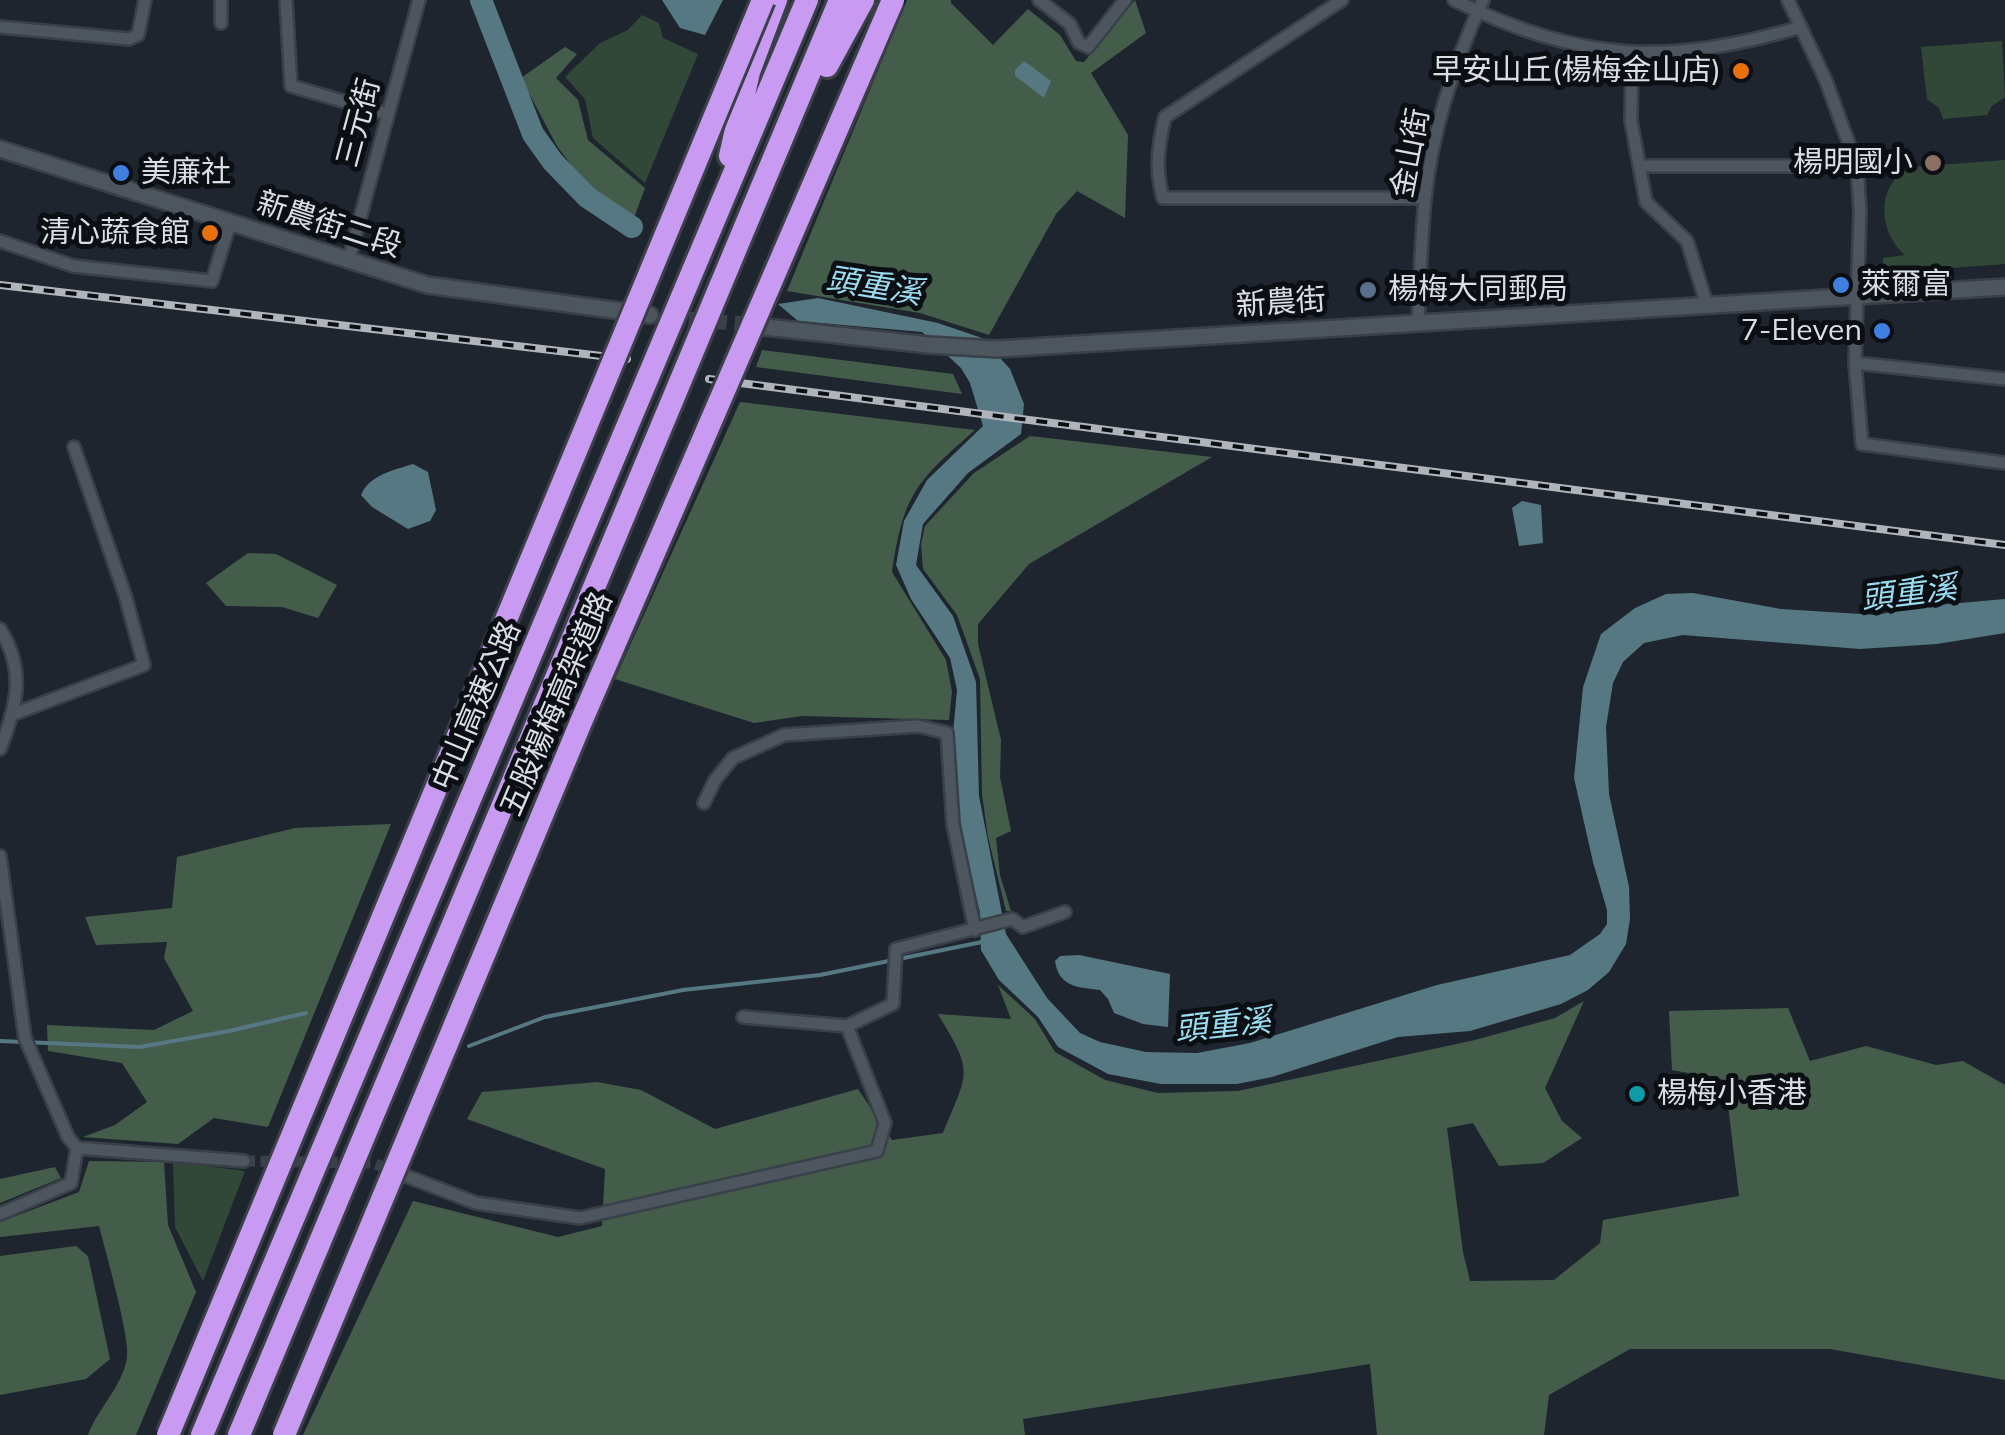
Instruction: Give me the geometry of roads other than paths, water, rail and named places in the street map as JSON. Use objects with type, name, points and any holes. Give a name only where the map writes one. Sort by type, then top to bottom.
[{"type":"highway","points":[[168,1435],[763,0]]},
{"type":"highway","points":[[717,212],[750,72],[776,0]]},
{"type":"highway","name":"中山高速公路","points":[[202,1435],[807,0]]},
{"type":"highway","points":[[240,1435],[840,0]]},
{"type":"highway","points":[[777,157],[864,0]]},
{"type":"highway","name":"五股楊梅高架道路","points":[[284,1435],[573,740],[893,0]]},
{"type":"street","points":[[0,27],[129,39],[138,36],[145,0]]},
{"type":"street","points":[[221,0],[222,23]]},
{"type":"street","points":[[286,0],[291,86],[387,114]]},
{"type":"street","name":"三元街","points":[[349,259],[419,0]]},
{"type":"street","points":[[1039,0],[1070,24],[1079,43],[1088,48],[1125,0]]},
{"type":"street","points":[[1342,0],[1164,117],[1158,144],[1158,180],[1163,198],[1426,198]]},
{"type":"street","points":[[1454,0],[1480,6],[1557,41],[1632,53],[1724,48],[1801,28]]},
{"type":"street","points":[[1788,0],[1826,80],[1856,166],[1860,210],[1855,363],[1862,444],[2005,463]]},
{"type":"street","name":"金山街","points":[[1418,321],[1426,198],[1439,125],[1480,6]]},
{"type":"street","points":[[1632,53],[1631,120],[1646,202],[1687,241],[1707,305]]},
{"type":"street","name":"新農街二段","points":[[0,148],[427,286],[650,315]]},
{"type":"street","points":[[1640,166],[1856,166]]},
{"type":"street","points":[[0,241],[73,266],[212,281],[230,223]]},
{"type":"street","name":"新農街","points":[[742,324],[929,345],[998,348],[2005,287]]},
{"type":"street","points":[[1855,363],[2005,379]]},
{"type":"street","points":[[12,715],[144,665],[125,594],[74,447]]},
{"type":"street","points":[[0,629],[16,660],[17,678],[12,715],[0,749]]},
{"type":"street","points":[[704,803],[714,780],[733,758],[784,734],[918,726],[947,732],[953,824],[979,929]]},
{"type":"street","points":[[0,856],[28,1044],[68,1137],[77,1148],[244,1162]]},
{"type":"street","points":[[743,1017],[847,1026],[893,1004],[896,949],[1012,918],[1023,926],[1065,912]]},
{"type":"street","points":[[406,1176],[476,1203],[580,1218],[877,1151],[885,1123],[847,1026]]},
{"type":"street","points":[[0,1214],[71,1183],[77,1148]]},
{"type":"water","points":[[662,0],[723,0],[705,35],[680,28]]},
{"type":"water","points":[[1024,61],[1051,81],[1044,98],[1015,76],[1015,70]]},
{"type":"water","points":[[818,298],[938,323],[982,338],[1010,369],[1024,404],[1021,434],[968,473],[923,524],[916,565],[953,616],[976,682],[979,796],[1006,934],[1047,998],[1080,1033],[1100,1042],[1146,1052],[1197,1053],[1250,1043],[1437,985],[1570,955],[1600,934],[1607,924],[1607,910],[1574,778],[1583,687],[1601,634],[1635,608],[1666,594],[1693,593],[1781,609],[1877,615],[1915,607],[2005,599],[2005,633],[1937,644],[1860,649],[1683,635],[1644,643],[1623,662],[1613,683],[1606,727],[1609,794],[1629,887],[1626,944],[1609,972],[1588,990],[1561,1004],[1470,1031],[1398,1037],[1272,1077],[1237,1084],[1161,1084],[1108,1074],[1058,1047],[1038,1017],[999,980],[981,950],[980,913],[959,826],[953,733],[957,690],[950,658],[911,599],[896,565],[904,521],[927,480],[983,426],[970,383],[961,368],[922,332],[798,321],[778,304]]},
{"type":"water","points":[[413,464],[428,472],[436,510],[430,521],[408,529],[372,507],[361,495],[376,478]]},
{"type":"water","points":[[1522,501],[1541,505],[1543,543],[1519,546],[1512,508]]},
{"type":"water","points":[[1079,955],[1170,974],[1168,1027],[1143,1024],[1114,1013],[1100,990],[1065,981],[1055,961],[1060,956]]},
{"type":"waterway","name":"頭重溪","points":[[481,0],[533,134],[553,162],[587,197],[632,227]]},
{"type":"waterway","points":[[469,1046],[545,1017],[683,990],[820,975],[982,942]]},
{"type":"waterway","points":[[0,1041],[140,1047],[306,1013]]},
{"type":"tunnel","points":[[666,317],[742,324]]},
{"type":"tunnel","points":[[244,1161],[373,1163],[398,1173]]},
{"type":"railway","points":[[0,285],[627,359]]},
{"type":"railway","points":[[709,379],[2005,545]]},
{"type":"place","name":"早安山丘(楊梅金山店)","points":[[1741,71]]},
{"type":"place","name":"楊明國小","points":[[1933,163]]},
{"type":"place","name":"美廉社","points":[[121,173]]},
{"type":"place","name":"清心蔬食館","points":[[210,233]]},
{"type":"place","name":"萊爾富","points":[[1841,285]]},
{"type":"place","name":"楊梅大同郵局","points":[[1368,290]]},
{"type":"place","name":"7-Eleven","points":[[1882,331]]},
{"type":"place","name":"楊梅小香港","points":[[1637,1094]]}]
